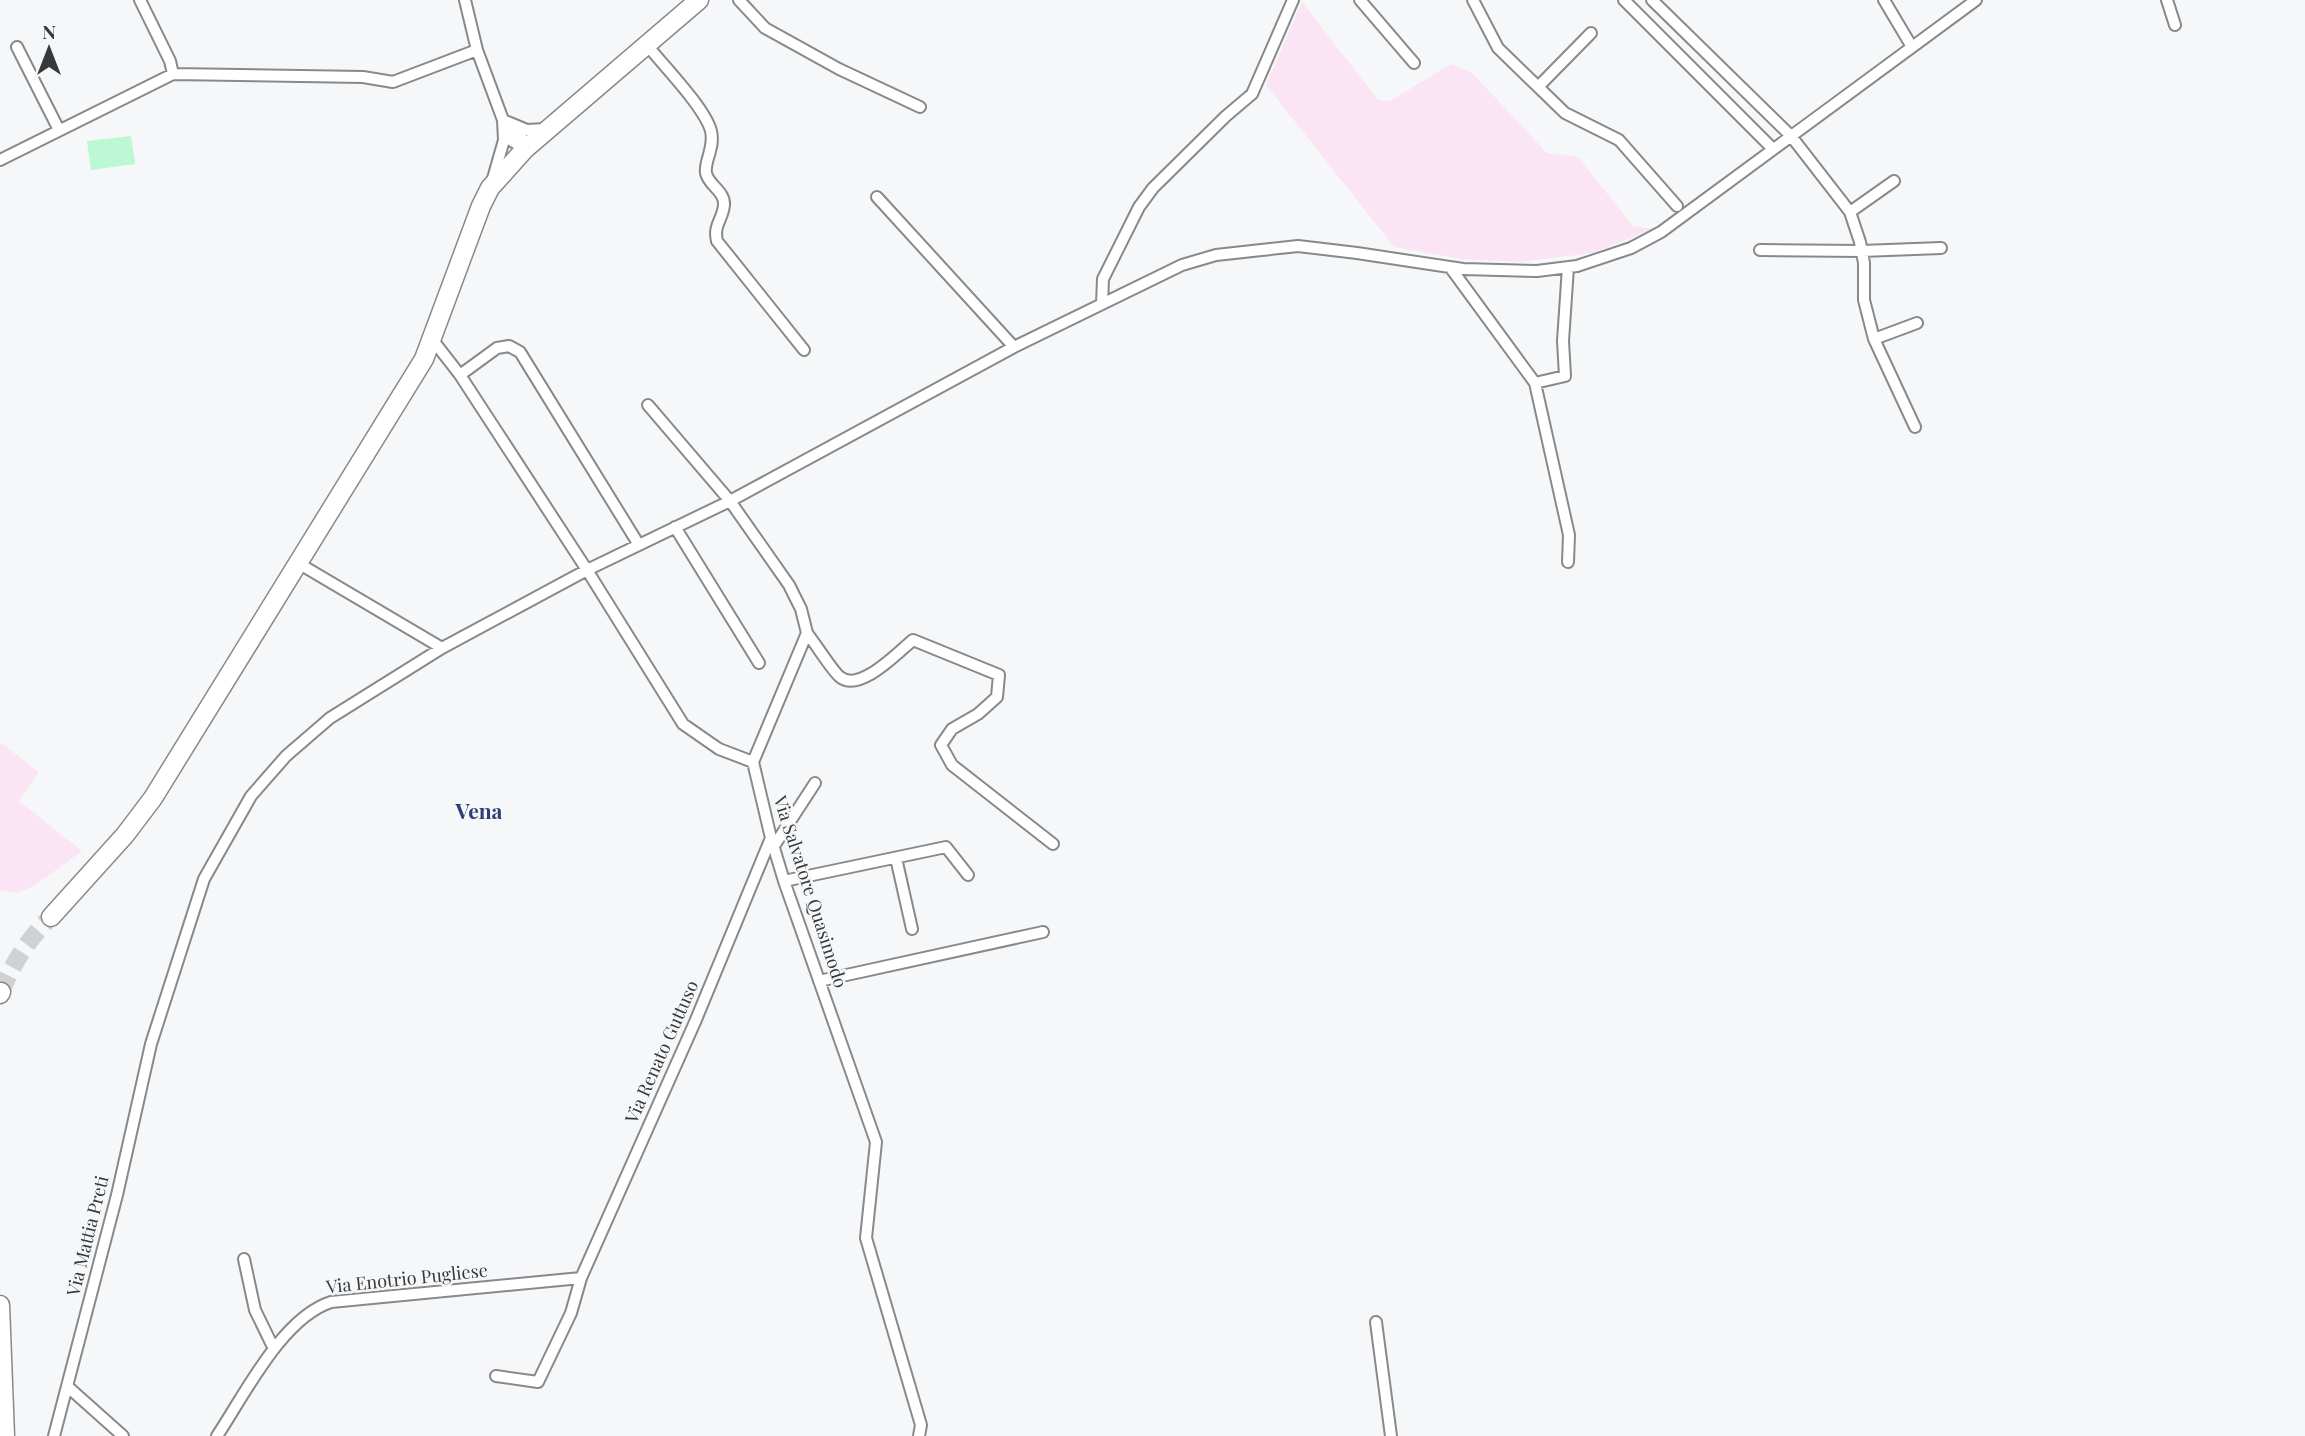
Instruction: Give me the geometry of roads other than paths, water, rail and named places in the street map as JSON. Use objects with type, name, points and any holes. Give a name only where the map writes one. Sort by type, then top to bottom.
[{"type":"main road","points":[[51,918],[125,835],[153,798],[424,359],[490,188],[525,149],[699,0]]},
{"type":"main road","points":[[0,1305],[5,1436]]},
{"type":"street","points":[[140,0],[170,61],[173,74]]},
{"type":"street","points":[[465,0],[477,50],[512,141],[525,149]]},
{"type":"street","points":[[739,0],[765,28],[839,69],[920,107]]},
{"type":"street","points":[[1102,304],[1103,279],[1139,207],[1153,188],[1252,94],[1293,0]]},
{"type":"street","points":[[1360,0],[1414,63]]},
{"type":"street","points":[[1473,0],[1497,48],[1564,113],[1619,140],[1677,206]]},
{"type":"street","points":[[1624,0],[1773,149]]},
{"type":"street","points":[[1652,0],[1791,136],[1850,212],[1862,251],[1864,300],[1874,339],[1915,427]]},
{"type":"street","points":[[1884,0],[1912,47]]},
{"type":"street","name":"Via Mattia Preti","points":[[54,1436],[117,1195],[151,1044],[204,879],[251,796],[286,756],[330,718],[442,648],[587,570],[730,501],[1014,347],[1181,265],[1216,255],[1298,246],[1450,267],[1508,272],[1537,271],[1568,267],[1631,248],[1661,232],[1976,0]]},
{"type":"street","points":[[2167,0],[2175,25]]},
{"type":"street","points":[[1538,87],[1591,33]]},
{"type":"street","points":[[647,45],[704,115],[711,130],[713,147],[705,170],[720,192],[724,204],[715,231],[717,241],[804,351]]},
{"type":"street","points":[[17,47],[59,130]]},
{"type":"street","points":[[0,160],[173,74],[363,77],[393,82],[477,50]]},
{"type":"street","points":[[506,124],[527,130],[549,128]]},
{"type":"street","points":[[490,188],[502,150],[506,124]]},
{"type":"street","points":[[1850,212],[1894,181]]},
{"type":"street","points":[[877,197],[1014,347]]},
{"type":"street","points":[[1760,250],[1862,251],[1941,248]]},
{"type":"street","points":[[1450,267],[1535,383],[1569,535],[1568,562]]},
{"type":"street","points":[[1535,383],[1566,376],[1563,341],[1568,267]]},
{"type":"street","points":[[1874,339],[1917,323]]},
{"type":"street","points":[[432,340],[460,375],[683,724],[719,750],[752,762],[807,633]]},
{"type":"street","points":[[460,375],[497,348],[509,346],[520,352],[639,545]]},
{"type":"street","points":[[648,405],[730,501],[789,585],[801,609],[807,633],[840,678],[853,681],[873,673],[913,640],[999,676],[997,697],[978,714],[952,729],[941,745],[952,765],[1054,844]]},
{"type":"street","points":[[676,527],[759,663]]},
{"type":"street","points":[[298,563],[442,648]]},
{"type":"street","name":"Via Salvatore Quasimodo","points":[[752,762],[784,881],[876,1142],[866,1238],[921,1426],[919,1436]]},
{"type":"street","name":"Via Renato Guttuso","points":[[496,1376],[538,1382],[571,1313],[581,1278],[773,842],[815,782]]},
{"type":"street","points":[[784,881],[946,847],[968,874]]},
{"type":"street","points":[[896,858],[912,929]]},
{"type":"street","points":[[819,981],[1043,932]]},
{"type":"street","points":[[244,1259],[255,1310],[274,1349]]},
{"type":"street","name":"Via Enotrio Pugliese","points":[[217,1436],[274,1349],[297,1322],[319,1306],[331,1302],[581,1278]]},
{"type":"street","points":[[1376,1322],[1391,1436]]},
{"type":"street","points":[[67,1386],[123,1436]]},
{"type":"tunnel","points":[[1,992],[22,952],[51,917]]},
{"type":"district","name":"Vena","points":[[479,812]]}]
